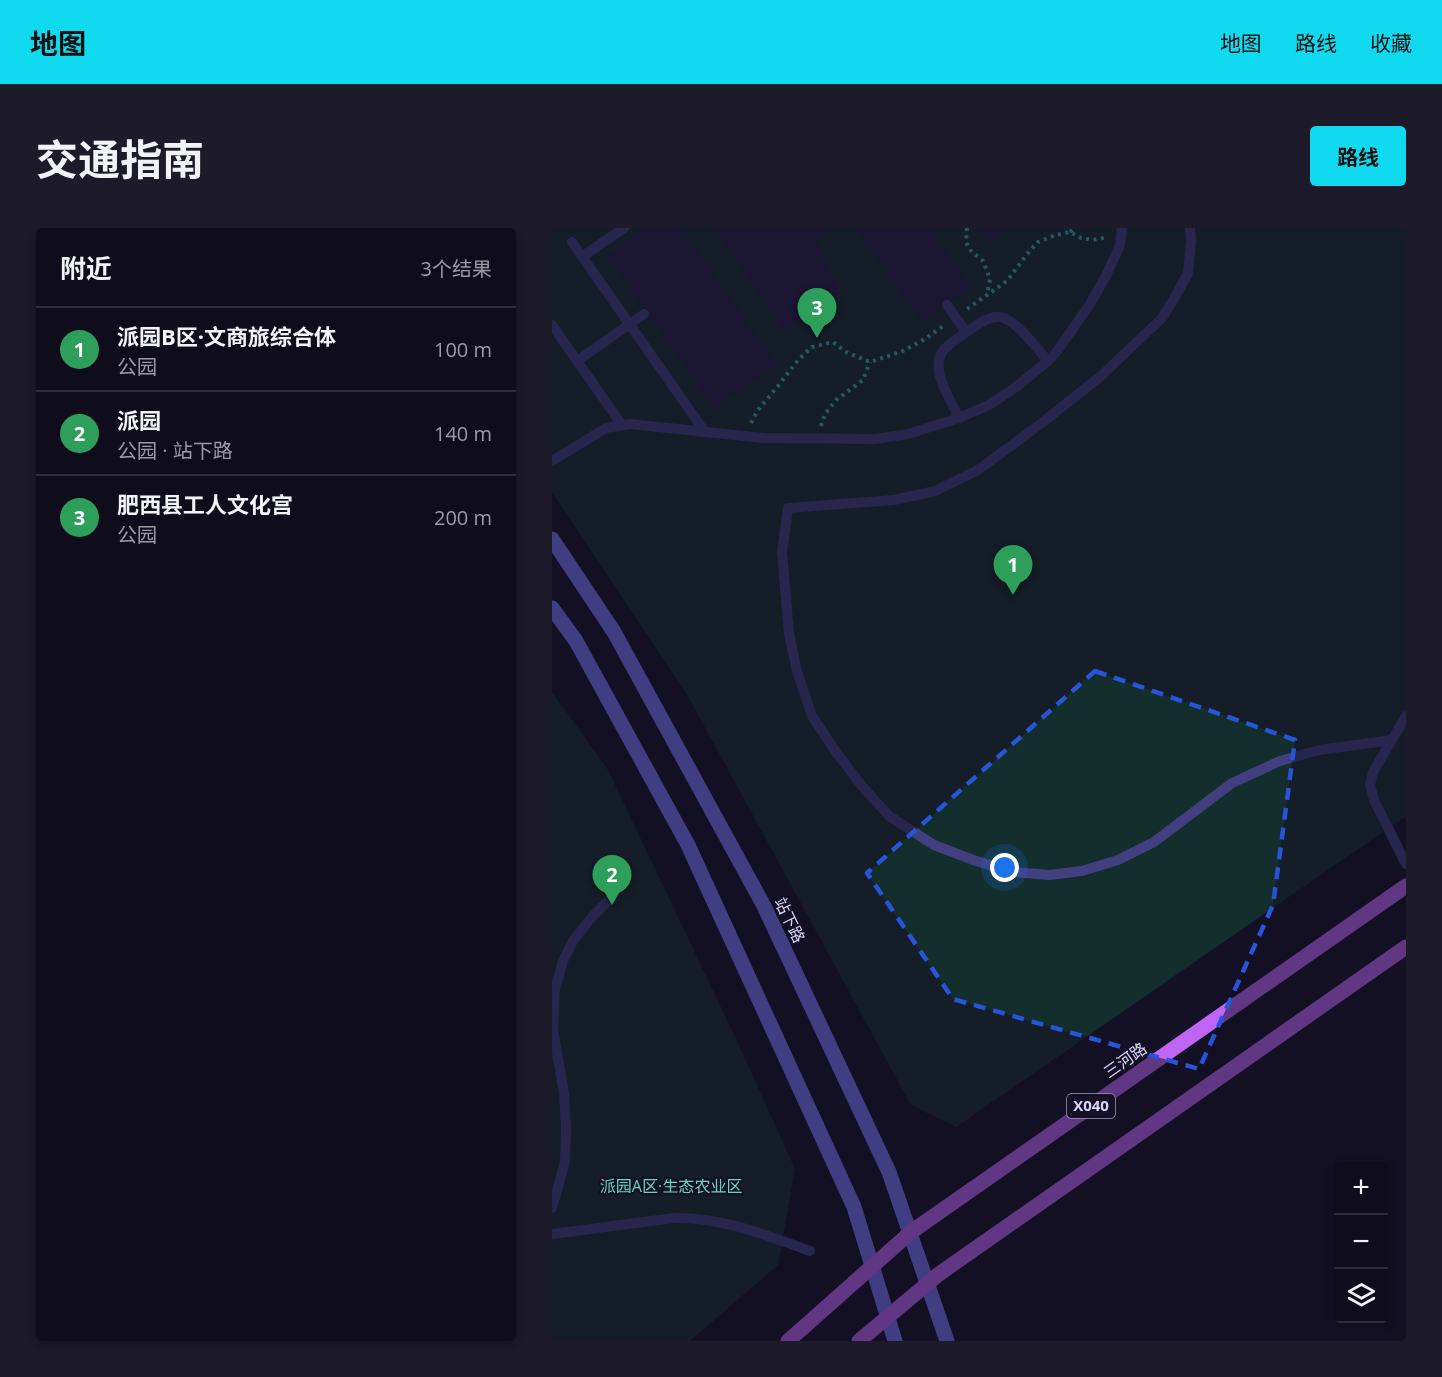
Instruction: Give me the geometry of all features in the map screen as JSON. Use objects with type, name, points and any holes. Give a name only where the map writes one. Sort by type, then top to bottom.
[{"type":"main road","name":"站下路","points":[[552,538],[614,632],[764,906],[889,1172],[947,1341]]},
{"type":"main road","points":[[552,608],[576,641],[688,846],[854,1208],[895,1341]]},
{"type":"main road","name":"三河路","points":[[789,1341],[911,1232],[1406,886]]},
{"type":"main road","points":[[859,1341],[948,1268],[1406,947]]},
{"type":"lane","points":[[583,256],[624,228]]},
{"type":"lane","points":[[1190,228],[1188,273],[1162,318],[1101,376],[978,470],[935,491],[894,500],[788,508],[782,552],[789,634],[797,670],[812,716],[862,786],[889,816],[934,845],[976,861],[1014,872],[1050,874],[1082,871],[1118,860],[1154,842],[1232,783],[1280,761],[1319,750],[1392,740]]},
{"type":"lane","points":[[552,461],[606,428],[630,424],[742,436],[817,440],[874,439],[909,434],[959,418],[998,399],[1016,387],[1058,350],[1090,304],[1106,276],[1120,245],[1121,232]]},
{"type":"lane","points":[[572,242],[705,432]]},
{"type":"lane","points":[[947,305],[966,332]]},
{"type":"lane","points":[[577,361],[644,314]]},
{"type":"lane","points":[[959,418],[940,378],[937,362],[944,349],[966,332],[989,319],[1004,317],[1017,326],[1048,361]]},
{"type":"lane","points":[[552,326],[622,425]]},
{"type":"lane","points":[[1406,716],[1372,772],[1370,785],[1374,800],[1406,864]]},
{"type":"lane","points":[[552,1208],[564,1162],[566,1128],[564,1093],[554,1029],[555,989],[563,961],[573,941],[591,918],[615,894]]},
{"type":"lane","points":[[552,1234],[674,1218],[690,1218],[747,1228],[810,1251]]},
{"type":"path","points":[[967,228],[966,242],[971,251],[983,261],[990,279],[987,296]]},
{"type":"path","points":[[742,436],[759,410],[799,359],[812,347],[833,342],[846,352],[870,362],[903,351],[925,339],[1007,281],[1038,242],[1070,232],[1074,228]]},
{"type":"path","points":[[1070,232],[1080,238],[1093,240],[1121,232]]},
{"type":"path","points":[[817,440],[825,414],[836,400],[863,380],[870,362]]},
{"type":"highlighted area","points":[[1095,671],[1295,740],[1273,905],[1199,1069],[953,999],[867,873]]},
{"type":"green space","points":[[552,228],[1406,228],[1406,816],[956,1127],[911,1105],[689,698],[552,492]]},
{"type":"green space","name":"派园A区·生态农业区","points":[[552,692],[608,770],[737,1041],[795,1169],[778,1265],[690,1341],[552,1341]]},
{"type":"building","points":[[647,228],[682,228],[777,365],[714,407],[607,256]]},
{"type":"building","points":[[714,228],[833,228],[816,240],[840,293],[785,331]]},
{"type":"building","points":[[856,228],[939,228],[933,232],[971,288],[921,323]]},
{"type":"building","points":[[980,228],[1009,228],[990,242]]},
{"type":"place","name":"肥西县工人文化宫","points":[[817,338]]},
{"type":"place","name":"派园B区·文商旅综合体","points":[[1013,595]]},
{"type":"place","name":"派园","points":[[612,905]]}]
